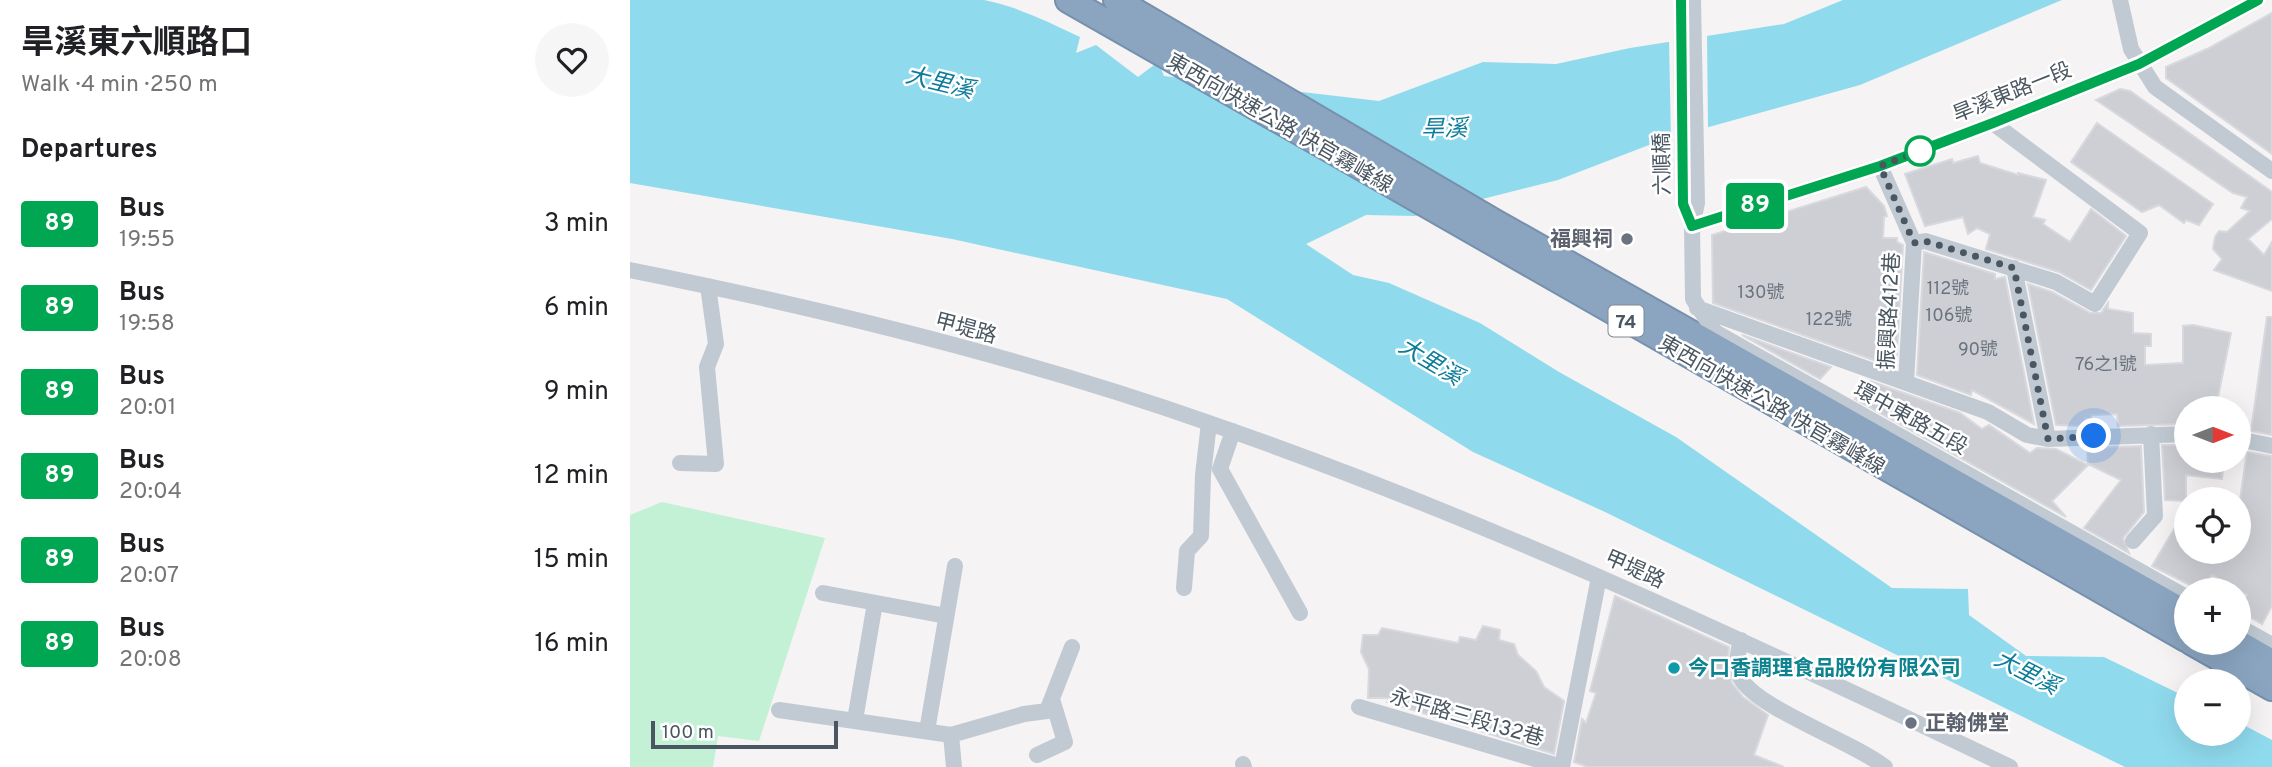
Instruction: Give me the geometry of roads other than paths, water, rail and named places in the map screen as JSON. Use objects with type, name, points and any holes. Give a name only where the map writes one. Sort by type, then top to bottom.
[{"type":"highway","name":"東西向快速公路 快官霧峰線","points":[[1068,0],[2174,632]]},
{"type":"highway","name":"東西向快速公路 快官霧峰線","points":[[1116,0],[1495,222],[2174,606]]},
{"type":"highway","points":[[2251,650],[2272,662]]},
{"type":"highway","points":[[2214,655],[2272,688]]},
{"type":"street","name":"六順橋","points":[[1681,0],[1683,204],[1692,226]]},
{"type":"street","name":"六順橋","points":[[1692,226],[1697,203],[1693,0]]},
{"type":"street","points":[[2120,0],[2126,35],[2139,64],[2155,87],[2270,166]]},
{"type":"street","name":"旱溪東路一段","points":[[1692,226],[1880,166],[1993,123],[2139,64],[2258,0]]},
{"type":"street","points":[[1914,243],[1925,241],[2056,282],[2095,304],[2140,233],[1993,123]]},
{"type":"street","name":"振興路412巷","points":[[1880,166],[1914,243],[1906,382]]},
{"type":"street","points":[[1692,226],[1692,299],[1697,308]]},
{"type":"street","points":[[2014,268],[2048,439]]},
{"type":"street","name":"甲堤路","points":[[630,270],[708,286],[981,353],[1104,388],[1233,431],[1456,516],[1599,577],[1741,640],[2010,767]]},
{"type":"street","points":[[680,463],[716,464],[707,367],[716,344],[708,286]]},
{"type":"street","name":"振興路412巷","points":[[1697,308],[1988,412],[2027,435],[2048,439],[2174,434]]},
{"type":"street","name":"環中東路五段","points":[[1697,308],[1714,332],[2174,590]]},
{"type":"street","points":[[1184,588],[1187,551],[1201,536],[1203,475],[1209,423]]},
{"type":"street","points":[[1233,431],[1220,469],[1300,613]]},
{"type":"street","points":[[2133,541],[2155,516],[2151,434]]},
{"type":"street","points":[[2251,442],[2272,446]]},
{"type":"street","points":[[927,731],[955,566]]},
{"type":"street","points":[[1562,767],[1599,577]]},
{"type":"street","points":[[823,593],[946,616]]},
{"type":"street","points":[[856,720],[875,603]]},
{"type":"street","points":[[2251,633],[2272,645]]},
{"type":"street","points":[[1741,640],[1738,669],[1747,687],[1784,712],[1885,767]]},
{"type":"street","points":[[779,710],[951,735],[1024,714],[1047,711],[1072,646]]},
{"type":"street","points":[[1037,755],[1065,742],[1052,699]]},
{"type":"street","name":"永平路三段132巷","points":[[1359,707],[1562,767]]},
{"type":"street","points":[[951,735],[954,767]]},
{"type":"water","points":[[630,0],[984,0],[1021,11],[1080,37],[1076,53],[1096,45],[1138,77],[1158,62],[1164,76],[1379,101],[1483,62],[1556,64],[1630,48],[1784,24],[1843,0],[2062,0],[1860,85],[1662,140],[1558,180],[1415,216],[1366,215],[1306,244],[1353,275],[1389,283],[1480,323],[1559,372],[1676,437],[1892,588],[1968,589],[1969,615],[2026,656],[2104,657],[2174,691],[2174,746],[2251,746],[2251,729],[2272,740],[2272,767],[2125,767],[1603,511],[1473,452],[1227,299],[952,239],[630,183]]},
{"type":"place","name":"福興祠","points":[[1627,239]]},
{"type":"place","name":"今口香調理食品股份有限公司","points":[[1674,668]]},
{"type":"place","name":"正翰佛堂","points":[[1911,723]]},
{"type":"water label","name":"大里溪","points":[[940,82]]},
{"type":"water label","name":"旱溪","points":[[1444,128]]},
{"type":"water label","name":"大里溪","points":[[1431,361]]},
{"type":"water label","name":"大里溪","points":[[2027,672]]}]
